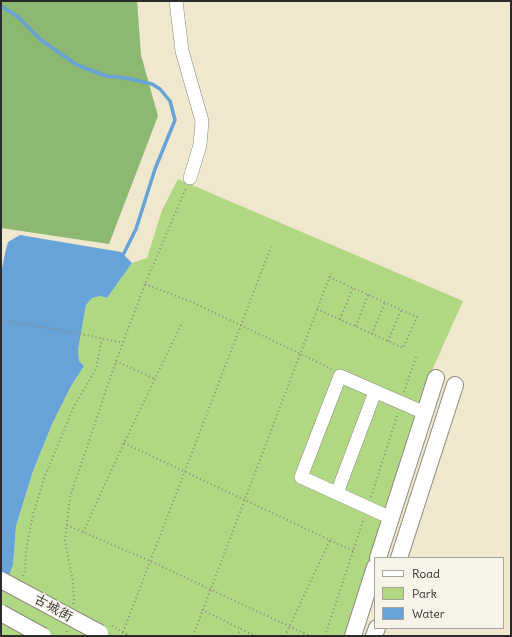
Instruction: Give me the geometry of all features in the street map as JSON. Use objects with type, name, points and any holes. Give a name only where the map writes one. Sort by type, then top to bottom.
[{"type":"main road","points":[[378,557],[436,378]]},
{"type":"main road","points":[[399,557],[455,385]]},
{"type":"main road","points":[[353,636],[374,570]]},
{"type":"main road","name":"古城街","points":[[1,580],[105,632]]},
{"type":"main road","name":"古城街","points":[[1,613],[43,636]]},
{"type":"street","points":[[176,1],[182,51],[202,120],[200,146],[190,178]]},
{"type":"street","points":[[391,518],[301,477],[340,376],[424,413]]},
{"type":"street","points":[[337,493],[375,392]]},
{"type":"path","points":[[72,606],[74,599],[73,582],[65,541],[70,496],[116,361],[190,178]]},
{"type":"path","points":[[123,632],[271,247]]},
{"type":"path","points":[[193,636],[331,273]]},
{"type":"path","points":[[317,308],[403,348],[417,317],[330,277]]},
{"type":"path","points":[[146,284],[192,302],[300,353],[335,370],[340,376]]},
{"type":"path","points":[[340,319],[353,288]]},
{"type":"path","points":[[356,326],[368,295]]},
{"type":"path","points":[[372,334],[385,302]]},
{"type":"path","points":[[388,341],[400,310]]},
{"type":"path","points":[[1,320],[123,343]]},
{"type":"path","points":[[83,532],[181,325]]},
{"type":"path","points":[[22,579],[25,572],[26,552],[33,514],[43,484],[74,406],[96,369],[102,338]]},
{"type":"path","points":[[116,361],[155,379]]},
{"type":"path","points":[[124,443],[353,551]]},
{"type":"path","points":[[67,525],[150,561],[310,636]]},
{"type":"path","points":[[285,636],[330,540]]},
{"type":"path","points":[[202,610],[255,636]]},
{"type":"path","points":[[66,636],[67,629]]},
{"type":"path","points":[[237,636],[240,629]]},
{"type":"path","points":[[105,632],[123,632],[130,636]]},
{"type":"green space","points":[[1,1],[137,1],[141,55],[158,116],[109,244],[1,228]]},
{"type":"green space","points":[[178,179],[463,301],[434,366],[423,395],[345,636],[1,636],[1,595],[13,565],[16,526],[33,471],[53,422],[71,386],[84,366],[79,362],[78,350],[86,305],[92,298],[100,296],[107,298],[132,263],[147,258],[162,210]]},
{"type":"water","points":[[20,235],[121,252],[132,263],[107,298],[100,296],[92,298],[86,305],[78,350],[79,361],[84,366],[71,386],[53,422],[33,471],[16,526],[13,565],[1,595],[1,274],[8,242]]},
{"type":"waterway","points":[[1,6],[18,17],[41,40],[77,65],[106,76],[126,78],[152,84],[160,89],[170,101],[175,120],[155,169],[136,229],[123,255]]}]
